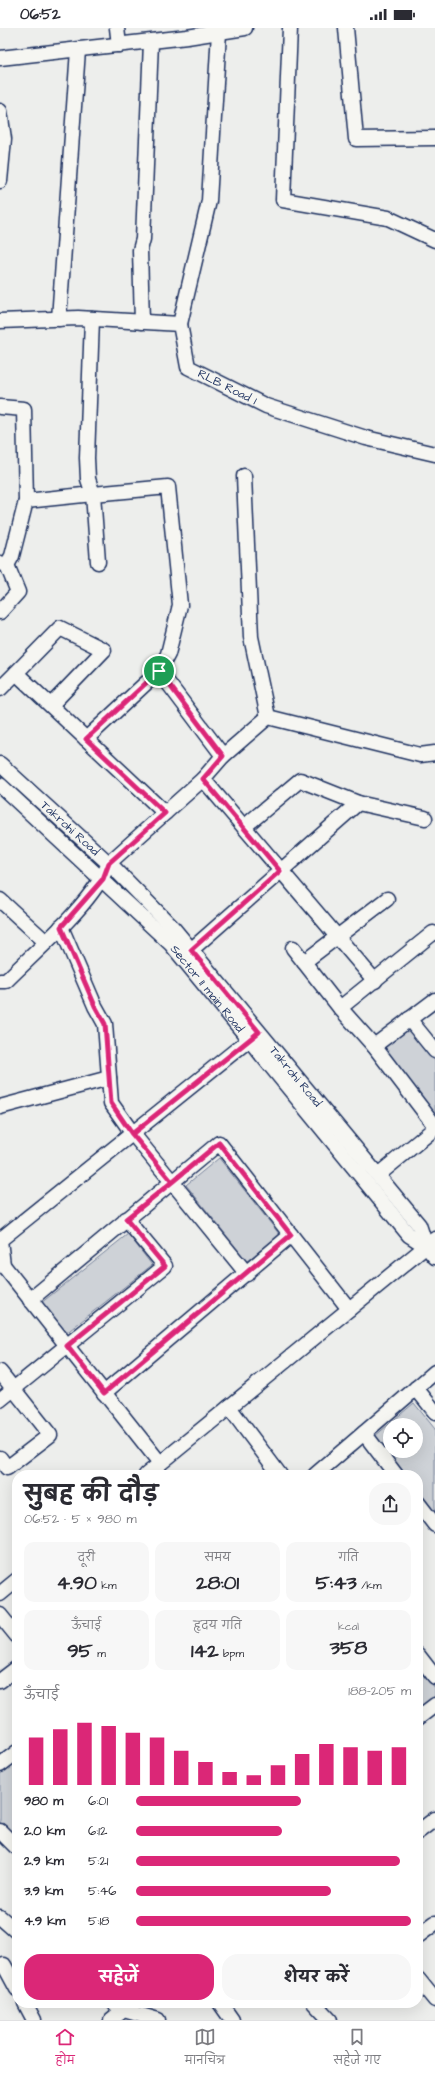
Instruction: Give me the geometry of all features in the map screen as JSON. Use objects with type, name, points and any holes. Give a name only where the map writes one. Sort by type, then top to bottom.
[{"type":"street","points":[[117,28],[119,45]]},
{"type":"street","points":[[0,58],[151,42],[216,30],[245,28]]},
{"type":"street","points":[[290,28],[283,200],[388,218],[435,240]]},
{"type":"street","points":[[346,28],[356,139],[435,138]]},
{"type":"street","points":[[0,321],[92,319],[180,324],[209,202],[216,30]]},
{"type":"street","points":[[142,322],[140,250],[143,239],[151,42]]},
{"type":"street","points":[[59,319],[78,50]]},
{"type":"street","points":[[0,111],[2,139],[0,181]]},
{"type":"street","points":[[92,319],[87,458],[88,479],[93,494],[98,562]]},
{"type":"street","name":"RLB Road 1","points":[[180,324],[188,367],[266,406],[366,438],[435,454]]},
{"type":"street","points":[[0,407],[24,409],[26,501],[12,556],[4,564],[18,592],[0,612]]},
{"type":"street","points":[[244,476],[251,637],[268,717]]},
{"type":"street","points":[[26,501],[168,487],[180,605],[168,654],[159,671],[86,739]]},
{"type":"street","points":[[0,689],[60,628],[104,650],[51,705]]},
{"type":"street","points":[[159,671],[223,756]]},
{"type":"street","points":[[16,673],[165,813]]},
{"type":"street","points":[[268,717],[420,755],[435,753]]},
{"type":"street","points":[[0,981],[6,980],[61,927],[103,879],[109,863],[203,779],[223,756],[268,717]]},
{"type":"street","name":"Takrohi Road","points":[[0,764],[109,863],[173,928],[254,1036],[378,1174],[420,1225],[432,1247]]},
{"type":"street","points":[[203,779],[375,981]]},
{"type":"street","points":[[244,827],[300,780],[358,803],[425,818]]},
{"type":"street","name":"Sector 11 main Road","points":[[0,785],[103,879],[171,944],[254,1036],[409,1236],[432,1247]]},
{"type":"street","points":[[191,950],[358,803]]},
{"type":"street","points":[[304,962],[387,899]]},
{"type":"street","points":[[0,900],[46,942]]},
{"type":"street","points":[[61,927],[95,1006],[105,1024],[111,1103],[132,1134],[247,1274]]},
{"type":"street","points":[[340,1008],[433,933]]},
{"type":"street","points":[[293,948],[340,1008],[374,1046],[435,1127],[378,1174]]},
{"type":"street","points":[[374,1046],[435,1000]]},
{"type":"street","points":[[409,1019],[435,1051]]},
{"type":"street","points":[[160,1463],[1,1265],[0,1240],[254,1036]]},
{"type":"street","points":[[0,1106],[109,1078]]},
{"type":"street","points":[[30,1300],[219,1143],[349,1309]]},
{"type":"street","points":[[0,1400],[165,1266],[126,1219]]},
{"type":"street","points":[[104,1393],[247,1274],[291,1235]]},
{"type":"street","points":[[152,1470],[349,1309],[432,1247]]},
{"type":"street","points":[[0,1372],[50,1435],[8,1468],[0,1458]]},
{"type":"street","points":[[321,1470],[435,1372]]},
{"type":"street","points":[[416,1388],[435,1412]]},
{"type":"street","points":[[229,1407],[276,1470]]},
{"type":"street","points":[[364,1433],[392,1470]]},
{"type":"street","points":[[423,1509],[435,1524]]},
{"type":"street","points":[[0,1594],[12,1584]]},
{"type":"street","points":[[0,1616],[12,1630]]},
{"type":"street","points":[[423,1661],[435,1677]]},
{"type":"street","points":[[0,1682],[12,1672]]},
{"type":"street","points":[[423,1714],[435,1705]]},
{"type":"street","points":[[0,1765],[12,1756]]},
{"type":"street","points":[[423,1828],[435,1819]]},
{"type":"street","points":[[0,1831],[12,1843]]},
{"type":"street","points":[[0,1917],[12,1928]]},
{"type":"street","points":[[423,1932],[435,1923]]},
{"type":"street","points":[[4,1965],[12,1980]]},
{"type":"street","points":[[423,1986],[435,1999]]},
{"type":"street","points":[[27,2008],[34,2020]]},
{"type":"street","points":[[111,2020],[121,2008]]},
{"type":"street","points":[[130,2008],[158,2020]]},
{"type":"street","points":[[224,2008],[232,2020]]},
{"type":"street","points":[[319,2008],[330,2020]]},
{"type":"shaded area","points":[[406,1026],[435,1061],[435,1117],[379,1046]]},
{"type":"shaded area","points":[[219,1158],[280,1235],[247,1261],[186,1185]]},
{"type":"shaded area","points":[[128,1234],[152,1265],[65,1334],[41,1303]]},
{"type":"shaded area","points":[[414,1403],[435,1429],[435,1512],[423,1496],[423,1470],[402,1470],[392,1458],[423,1458],[423,1418],[396,1418]]},
{"type":"shaded area","points":[[383,1429],[383,1446],[375,1436]]},
{"type":"shaded area","points":[[423,1672],[435,1688],[435,1696],[423,1706]]},
{"type":"shaded area","points":[[12,1758],[12,1838],[0,1828],[0,1768]]},
{"type":"route","points":[[159,671],[86,739],[165,813],[109,863],[103,879],[61,927],[95,1006],[105,1024],[111,1103],[132,1134],[152,1158],[172,1182],[126,1219],[165,1266],[67,1346],[104,1393],[247,1274],[291,1235],[219,1143],[172,1182],[152,1158],[132,1134],[259,1032],[191,950],[280,871],[203,779],[223,756],[159,671]]}]
